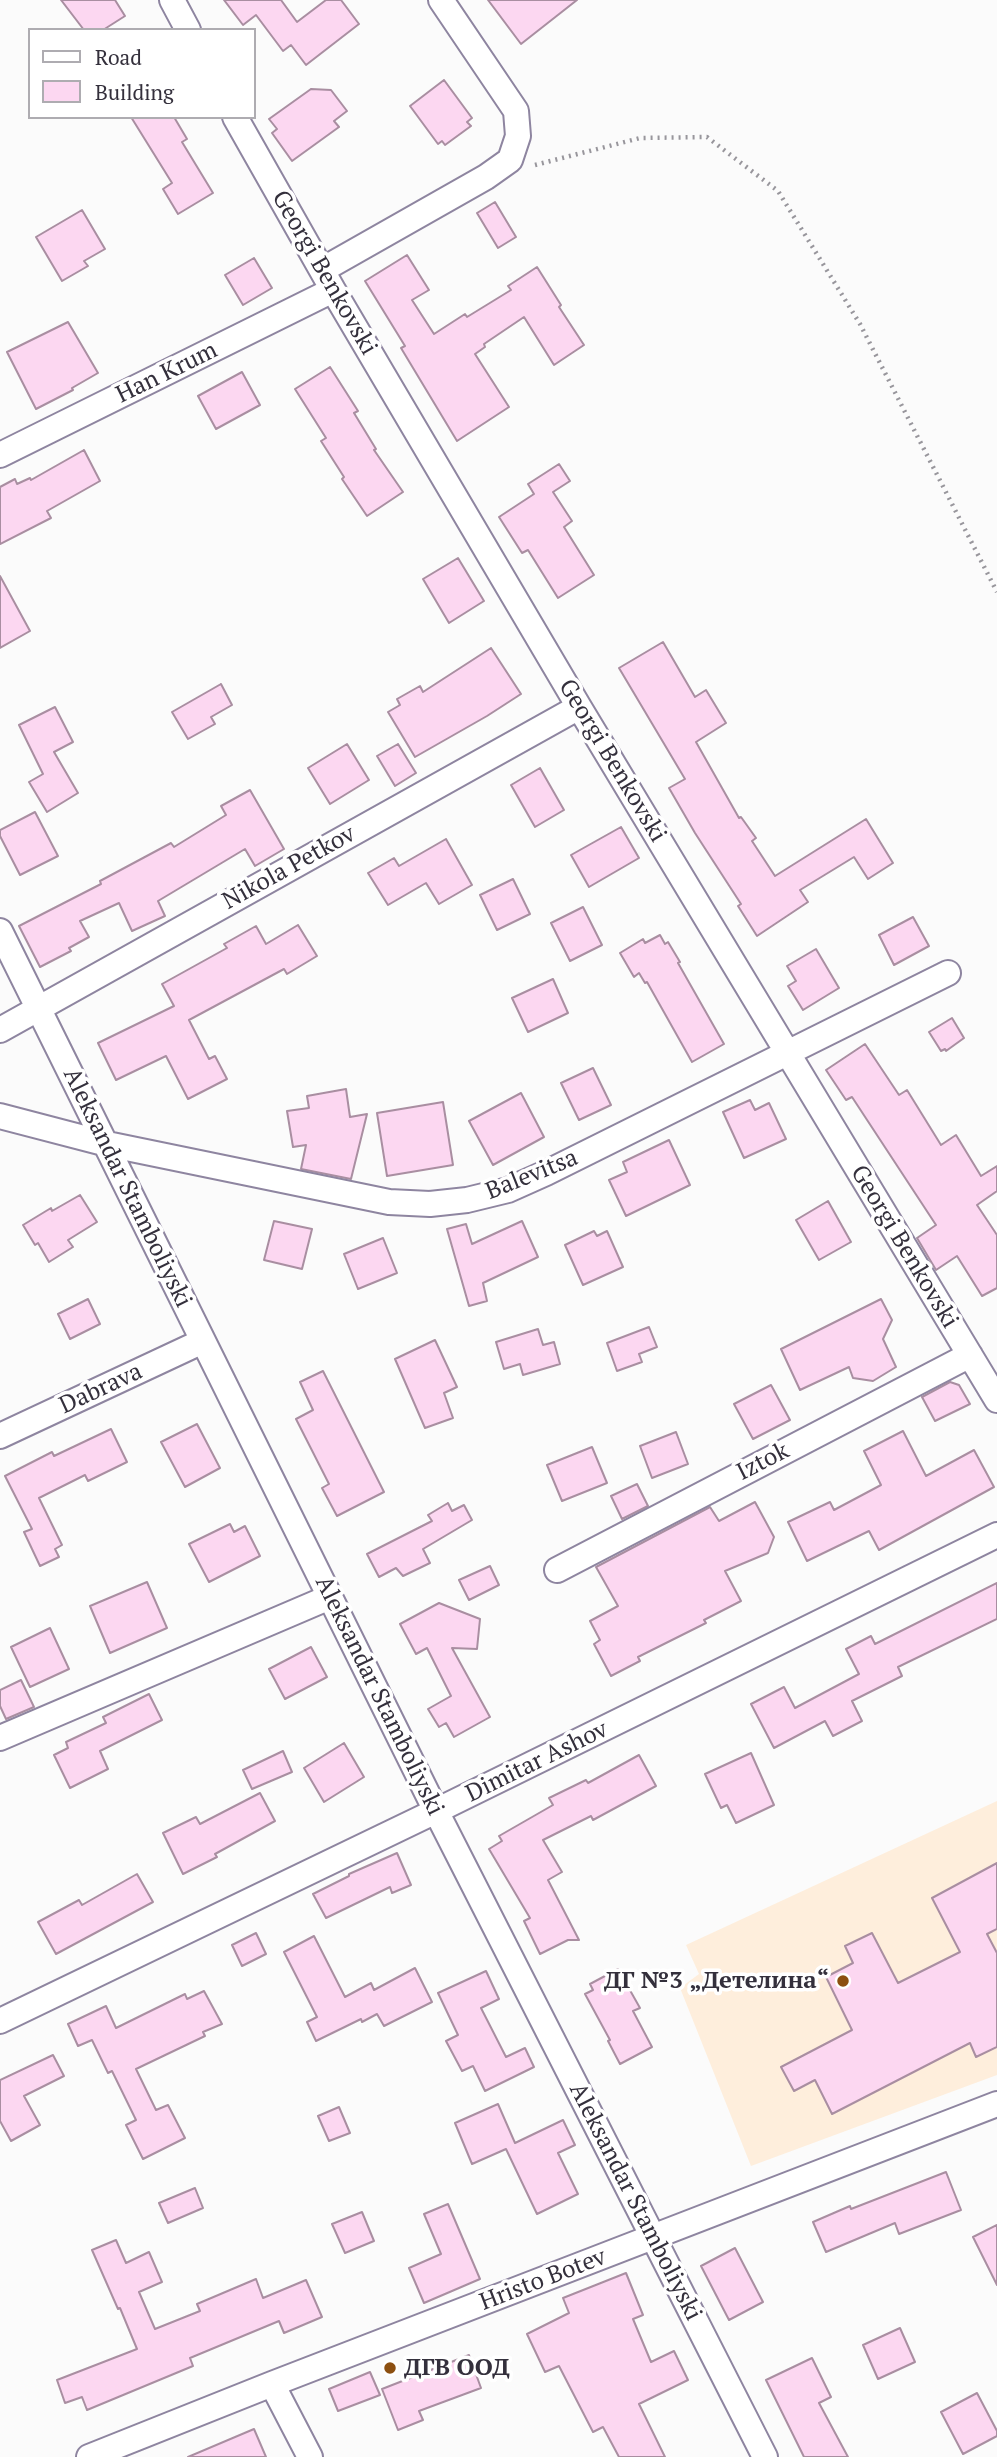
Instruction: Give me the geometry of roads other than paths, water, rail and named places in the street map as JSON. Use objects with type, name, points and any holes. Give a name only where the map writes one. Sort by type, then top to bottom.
[{"type":"street","points":[[172,0],[187,28]]},
{"type":"street","name":"Han Krum","points":[[0,455],[328,280],[510,160],[518,135],[516,111],[441,0]]},
{"type":"street","name":"Georgi Benkovski","points":[[236,119],[579,707],[997,1400]]},
{"type":"street","name":"Nikola Petkov","points":[[0,1030],[579,707]]},
{"type":"street","name":"Aleksandar Stamboliyski","points":[[0,931],[436,1811],[765,2457]]},
{"type":"street","name":"Balevitsa","points":[[0,1116],[107,1144],[389,1202],[430,1204],[467,1200],[508,1190],[546,1173],[948,973]]},
{"type":"street","name":"Dabrava","points":[[0,1436],[203,1341]]},
{"type":"street","name":"Iztok","points":[[556,1570],[970,1355]]},
{"type":"street","name":"Dimitar Ashov","points":[[0,2021],[436,1811],[997,1535]]},
{"type":"street","points":[[0,1738],[330,1597]]},
{"type":"street","name":"Hristo Botev","points":[[89,2457],[997,2104]]},
{"type":"street","points":[[272,2384],[310,2457]]},
{"type":"place","name":"ДГ №3 „Детелина“","points":[[843,1981]]},
{"type":"place","name":"ДГВ ООД","points":[[390,2368]]}]
